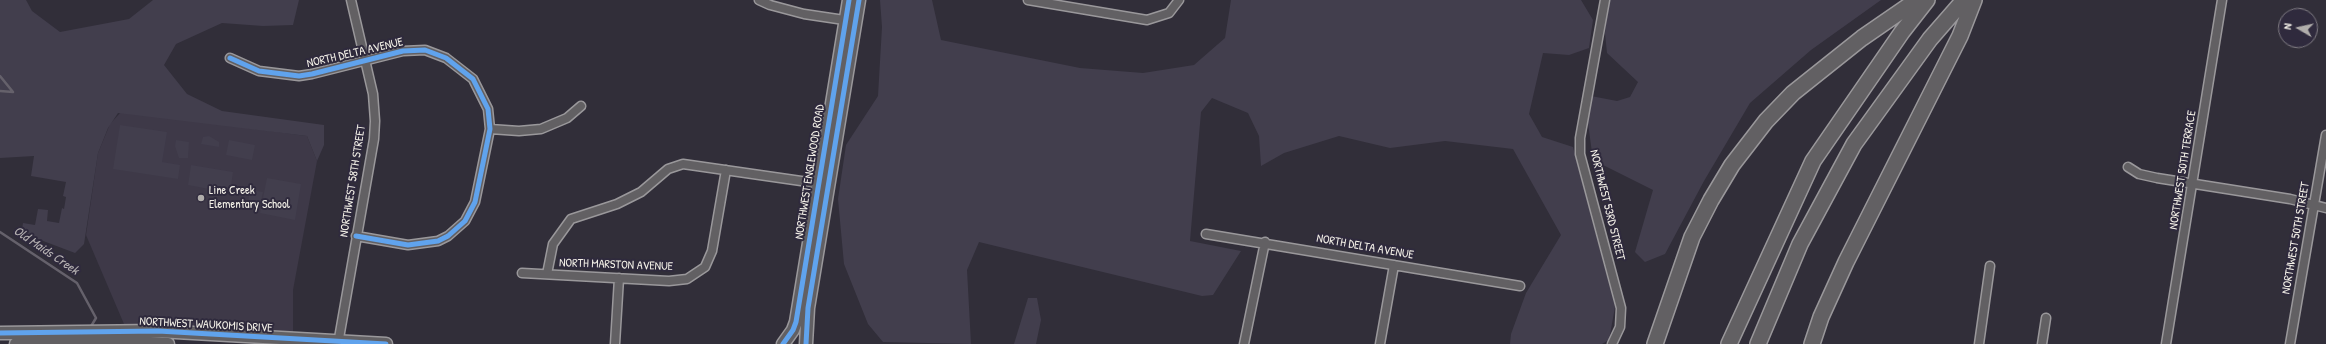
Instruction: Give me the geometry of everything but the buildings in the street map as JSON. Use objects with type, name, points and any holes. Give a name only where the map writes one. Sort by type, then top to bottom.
[{"type":"highway","points":[[1655,344],[1692,237],[1710,200],[1732,165],[1761,127],[1793,93],[1862,38],[1917,0]]},
{"type":"highway","points":[[1729,344],[1814,161],[1902,32],[1927,0]]},
{"type":"highway","points":[[1758,344],[1800,244],[1854,144],[1930,38],[1964,0]]},
{"type":"highway","points":[[1812,344],[1821,317],[1840,276],[1960,36],[1974,0]]},
{"type":"main road","name":"NORTHWEST ENGLEWOOD ROAD","points":[[849,0],[851,21]]},
{"type":"main road","name":"NORTHWEST ENGLEWOOD ROAD","points":[[806,344],[808,308],[824,184],[851,21],[859,0]]},
{"type":"main road","name":"NORTHWEST ENGLEWOOD ROAD","points":[[784,344],[796,322],[824,184]]},
{"type":"main road","name":"NORTHWEST WAUKOMIS DRIVE","points":[[0,332],[158,331],[386,344]]},
{"type":"main road","name":"NORTHWEST WAUKOMIS DRIVE","points":[[16,344],[72,340],[168,344]]},
{"type":"main road","points":[[784,344],[796,344]]},
{"type":"street","name":"NORTHWEST 58TH STREET","points":[[339,342],[356,236],[374,139],[375,121],[373,94],[350,0]]},
{"type":"street","points":[[759,0],[770,5],[804,14],[851,21]]},
{"type":"street","points":[[1028,0],[1147,20],[1169,13],[1177,3]]},
{"type":"street","name":"NORTHWEST 53RD STREET","points":[[1605,0],[1580,138],[1580,154],[1620,302],[1620,327],[1612,344]]},
{"type":"street","name":"NORTHWEST 50TH TERRACE","points":[[2166,344],[2222,0]]},
{"type":"street","name":"NORTH DELTA AVENUE","points":[[230,58],[259,71],[299,76],[414,50],[424,50],[446,58],[465,71],[479,89],[488,109],[490,129],[475,202],[465,221],[457,229],[438,241],[408,245],[356,236]]},
{"type":"street","points":[[490,129],[518,131],[541,129],[567,118],[581,106]]},
{"type":"street","name":"NORTHWEST 50TH STREET","points":[[2290,344],[2326,135]]},
{"type":"street","points":[[547,274],[553,244],[571,219],[617,204],[640,192],[668,169],[683,164],[824,184]]},
{"type":"street","points":[[2128,167],[2139,174],[2326,208]]},
{"type":"street","name":"NORTH MARSTON AVENUE","points":[[522,273],[669,281],[687,279],[705,267],[712,251],[726,170]]},
{"type":"street","name":"NORTH DELTA AVENUE","points":[[1206,234],[1266,242],[1520,286]]},
{"type":"street","points":[[1244,344],[1266,242]]},
{"type":"street","points":[[1380,344],[1394,265]]},
{"type":"street","points":[[1979,344],[1990,266]]},
{"type":"street","points":[[615,344],[619,278]]},
{"type":"street","points":[[2042,344],[2046,318]]},
{"type":"shaded area","points":[[0,0],[26,0],[32,11],[60,32],[129,19],[153,0],[299,0],[293,25],[263,26],[222,23],[176,44],[164,65],[187,94],[222,111],[324,125],[324,145],[317,161],[307,136],[118,113],[108,128],[98,153],[84,244],[75,253],[38,239],[24,238],[21,236],[23,223],[35,225],[38,209],[48,210],[47,221],[59,223],[62,208],[64,209],[66,197],[63,196],[66,182],[31,176],[34,156],[0,158]]},
{"type":"shaded area","points":[[880,0],[932,0],[941,40],[1080,68],[1143,73],[1194,65],[1225,38],[1231,0],[1581,0],[1593,20],[1589,48],[1569,55],[1543,53],[1529,114],[1542,137],[1573,147],[1615,307],[1609,340],[1602,344],[1510,344],[1511,334],[1526,293],[1561,235],[1513,149],[1445,141],[1390,148],[1339,136],[1284,153],[1261,166],[1259,136],[1248,113],[1212,98],[1201,112],[1190,241],[1241,251],[1213,295],[1202,296],[979,242],[967,270],[971,344],[883,342],[868,324],[844,264],[838,199],[846,145],[878,96],[882,27]]},
{"type":"shaded area","points":[[1609,0],[1881,0],[1811,50],[1750,103],[1704,181],[1665,254],[1645,262],[1635,252],[1653,190],[1593,160],[1587,116],[1591,96],[1617,101],[1630,97],[1638,82],[1607,53],[1605,33]]},
{"type":"shaded area","name":"Line Creek Elementary School","points":[[122,111],[307,136],[317,161],[293,290],[293,335],[124,324],[86,235],[98,153],[110,124]]},
{"type":"shaded area","points":[[120,125],[167,132],[162,162],[180,165],[178,179],[113,169]]},
{"type":"shaded area","points":[[209,136],[219,142],[219,147],[201,144],[203,137]]},
{"type":"shaded area","points":[[176,140],[189,142],[188,158],[179,158],[175,146]]},
{"type":"shaded area","points":[[229,140],[255,145],[252,160],[226,155]]},
{"type":"shaded area","points":[[191,165],[233,172],[230,193],[188,185]]},
{"type":"shaded area","points":[[267,178],[301,184],[295,220],[260,213]]},
{"type":"shaded area","points":[[250,190],[263,192],[260,206],[248,203]]},
{"type":"shaded area","points":[[1028,298],[1037,298],[1041,320],[1036,344],[1014,344]]},
{"type":"waterway","name":"Old Maids Creek","points":[[0,76],[13,92],[0,91]]},
{"type":"waterway","name":"Old Maids Creek","points":[[0,232],[77,283],[96,318],[90,328]]},
{"type":"cycle path","points":[[783,344],[793,330],[796,322],[849,0]]},
{"type":"cycle path","points":[[806,344],[808,308],[859,0]]},
{"type":"cycle path","points":[[230,58],[259,71],[299,76],[403,51],[425,50],[446,58],[473,79],[488,109],[490,129],[475,202],[465,221],[448,236],[438,241],[408,245],[356,236]]},
{"type":"cycle path","points":[[0,333],[158,331],[386,344]]},
{"type":"place","name":"Line Creek Elementary School","points":[[201,198]]}]
